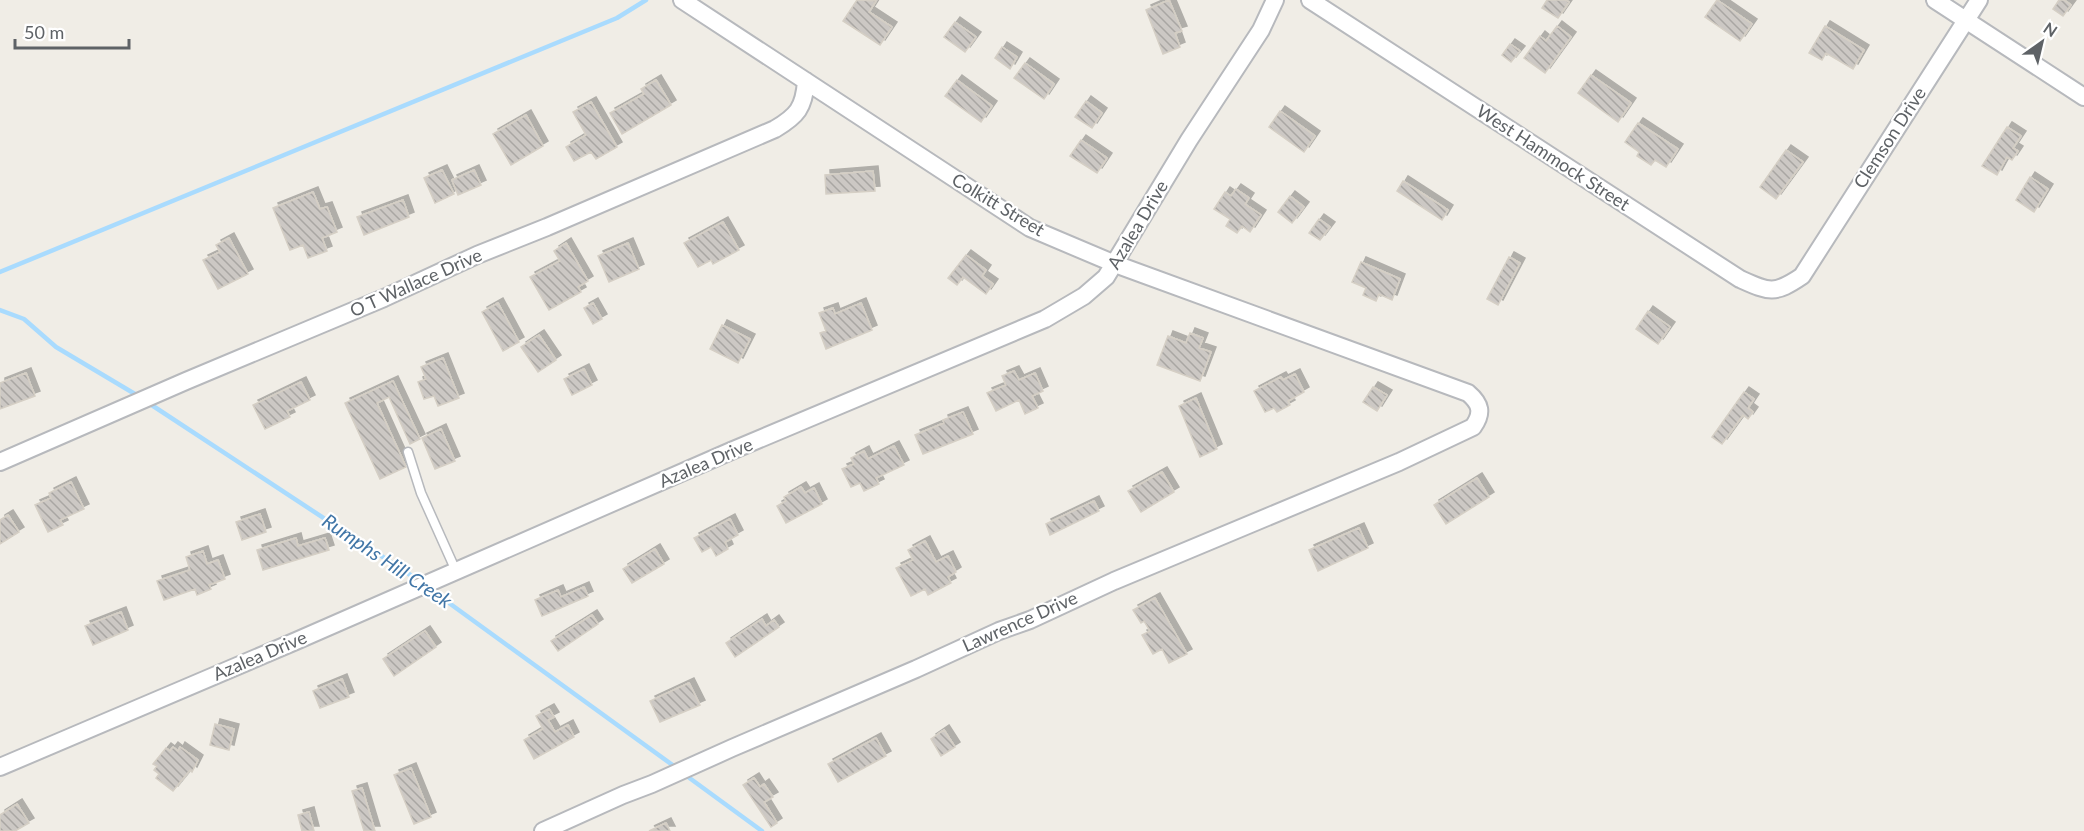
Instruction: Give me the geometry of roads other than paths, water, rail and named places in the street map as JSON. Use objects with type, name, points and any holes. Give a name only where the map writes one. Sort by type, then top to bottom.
[{"type":"street","name":"Colkitt Street","points":[[682,0],[1030,228],[1115,264],[1468,393],[1478,402]]},
{"type":"street","name":"Azalea Drive","points":[[0,767],[731,451],[1045,319],[1065,308],[1092,290],[1106,277],[1115,264],[1139,219],[1261,30],[1275,0]]},
{"type":"street","name":"West Hammock Street","points":[[1310,0],[1740,279],[1764,290],[1783,289],[1802,276]]},
{"type":"street","points":[[1935,0],[2084,97]]},
{"type":"street","name":"Clemson Drive","points":[[1802,276],[1979,0]]},
{"type":"street","name":"O T Wallace Drive","points":[[0,462],[384,298],[477,255],[775,129],[799,111],[806,81]]},
{"type":"street","name":"Lawrence Drive","points":[[543,831],[999,631],[1030,620],[1114,581],[1420,452],[1473,427],[1479,419],[1478,402]]},
{"type":"lane","points":[[408,452],[421,493],[456,571]]},
{"type":"waterway","points":[[0,272],[617,18],[646,0]]},
{"type":"waterway","name":"Rumphs Hill Creek","points":[[0,310],[24,319],[56,347],[140,397]]},
{"type":"waterway","name":"Rumphs Hill Creek","points":[[147,402],[421,582]]},
{"type":"waterway","name":"Rumphs Hill Creek","points":[[427,587],[678,769]]},
{"type":"waterway","name":"Rumphs Hill Creek","points":[[684,774],[762,831]]}]
